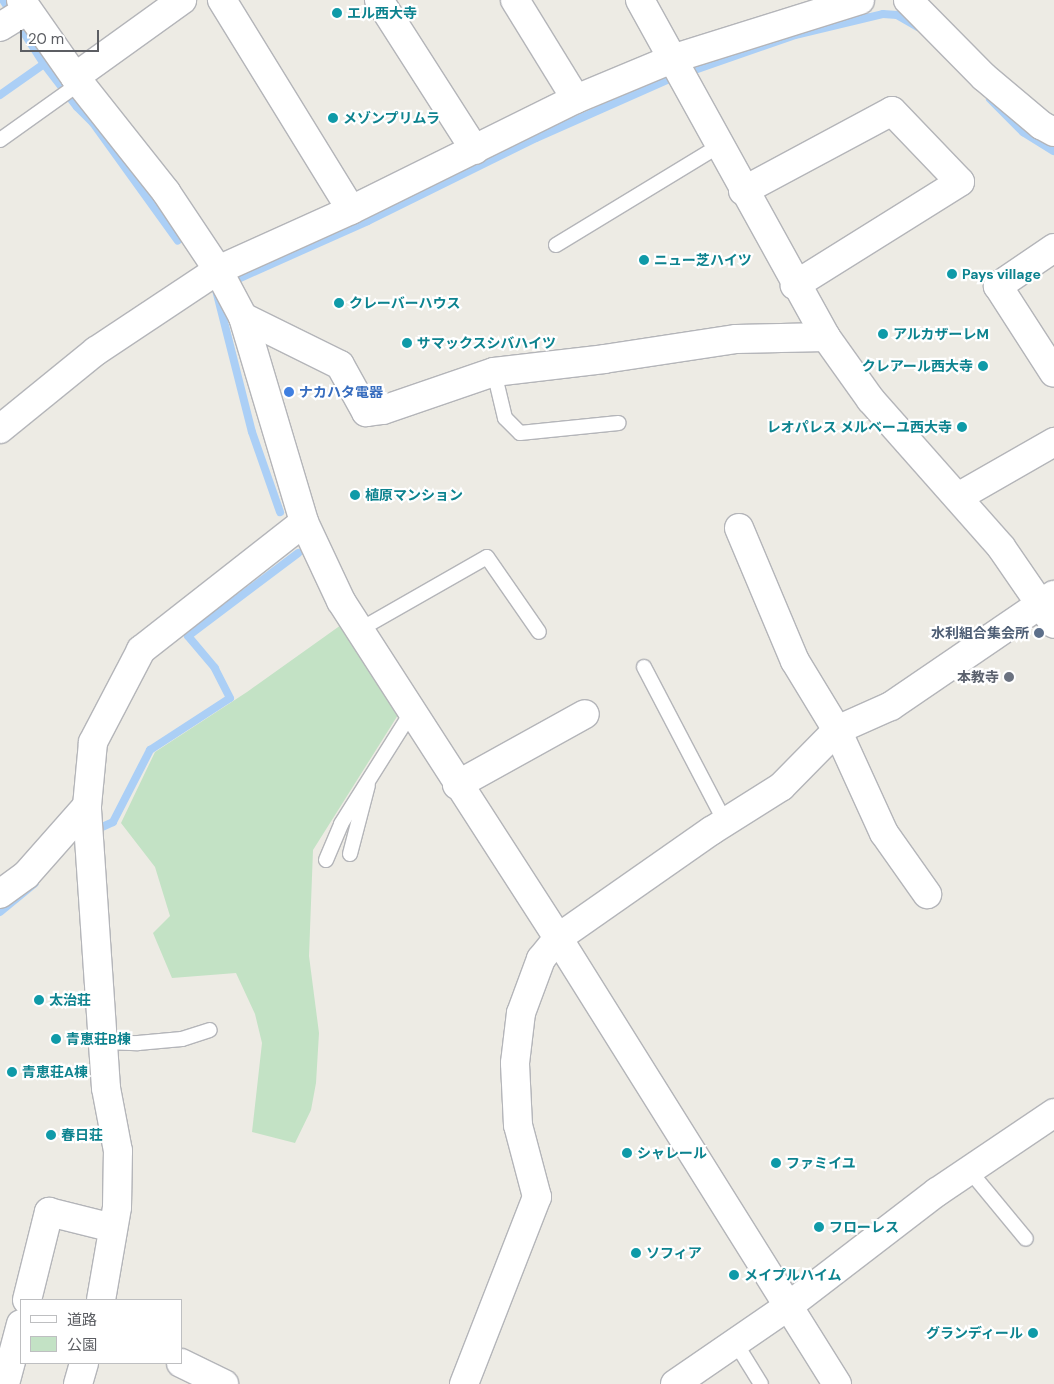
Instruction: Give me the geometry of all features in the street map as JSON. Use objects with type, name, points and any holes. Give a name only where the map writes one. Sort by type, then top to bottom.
[{"type":"street","points":[[77,80],[182,0]]},
{"type":"street","points":[[222,0],[351,210]]},
{"type":"street","points":[[379,0],[475,150]]},
{"type":"street","points":[[515,0],[576,99]]},
{"type":"street","points":[[464,1384],[538,1196],[518,1125],[514,1063],[520,1013],[541,959],[558,938],[711,831],[726,824],[781,788],[837,730],[891,706],[1050,607],[958,497],[871,400],[826,337],[743,192],[640,0]]},
{"type":"street","points":[[0,429],[96,351],[218,270],[351,210],[576,99],[672,60],[860,0]]},
{"type":"street","points":[[908,0],[984,76],[1041,125],[1054,132]]},
{"type":"street","points":[[0,27],[24,5],[77,80],[166,192],[218,270],[243,317],[304,522],[341,601],[457,785],[558,938],[787,1307],[837,1384]]},
{"type":"street","points":[[743,192],[892,111],[960,182],[795,285]]},
{"type":"street","points":[[1054,248],[998,286],[1054,373]]},
{"type":"street","points":[[243,317],[340,365],[366,412],[383,410],[494,372],[604,360],[736,339],[826,337]]},
{"type":"street","points":[[958,497],[1054,442]]},
{"type":"street","points":[[101,1299],[118,1207],[118,1151],[106,1088],[87,806],[93,742],[141,650],[304,522]]},
{"type":"street","points":[[740,528],[795,661],[837,730],[884,833],[927,894]]},
{"type":"street","points":[[457,785],[585,714]]},
{"type":"street","points":[[0,894],[26,875],[87,806]]},
{"type":"street","points":[[675,1384],[787,1307],[969,1170],[1054,1113]]},
{"type":"street","points":[[27,1299],[49,1212],[114,1228]]},
{"type":"street","points":[[4,1384],[20,1328]]},
{"type":"street","points":[[182,1363],[224,1384]]},
{"type":"street","points":[[78,1384],[84,1364]]},
{"type":"lane","points":[[0,140],[77,80]]},
{"type":"lane","points":[[556,245],[719,146]]},
{"type":"lane","points":[[494,372],[505,418],[520,433],[618,423]]},
{"type":"lane","points":[[359,630],[487,557],[539,632]]},
{"type":"lane","points":[[644,667],[726,824]]},
{"type":"lane","points":[[326,860],[341,824],[370,775],[411,713]]},
{"type":"lane","points":[[350,854],[370,775]]},
{"type":"lane","points":[[103,1042],[138,1043],[182,1039],[210,1030]]},
{"type":"lane","points":[[969,1170],[1026,1239]]},
{"type":"lane","points":[[735,1342],[761,1384]]},
{"type":"green space","points":[[341,625],[398,715],[313,850],[309,956],[319,1033],[316,1083],[311,1110],[295,1143],[252,1132],[262,1043],[255,1014],[236,973],[172,978],[153,933],[170,916],[155,867],[121,823],[155,752],[247,692]]},
{"type":"waterway","points":[[3,0],[44,64],[77,107],[93,123],[178,241]]},
{"type":"waterway","points":[[686,73],[795,35],[883,14],[897,15],[918,27]]},
{"type":"waterway","points":[[0,95],[44,64]]},
{"type":"waterway","points":[[240,278],[368,221],[536,138],[676,76]]},
{"type":"waterway","points":[[990,99],[1023,132],[1054,151]]},
{"type":"waterway","points":[[216,290],[252,432],[280,512]]},
{"type":"waterway","points":[[102,827],[113,822],[150,750],[230,698],[215,668],[188,636],[298,553]]},
{"type":"waterway","points":[[0,912],[35,883]]},
{"type":"place","name":"エル西大寺","points":[[337,13]]},
{"type":"place","name":"メゾンプリムラ","points":[[333,118]]},
{"type":"place","name":"ニュー芝ハイツ","points":[[644,260]]},
{"type":"place","name":"Pays village","points":[[952,274]]},
{"type":"place","name":"クレーバーハウス","points":[[339,303]]},
{"type":"place","name":"アルカザーレM","points":[[883,334]]},
{"type":"place","name":"サマックスシバハイツ","points":[[407,343]]},
{"type":"place","name":"クレアール西大寺","points":[[983,366]]},
{"type":"place","name":"ナカハタ電器","points":[[289,392]]},
{"type":"place","name":"レオパレス メルベーユ西大寺","points":[[962,427]]},
{"type":"place","name":"植原マンション","points":[[355,495]]},
{"type":"place","name":"水利組合集会所","points":[[1039,633]]},
{"type":"place","name":"本教寺","points":[[1009,677]]},
{"type":"place","name":"太治荘","points":[[39,1000]]},
{"type":"place","name":"青恵荘B棟","points":[[56,1039]]},
{"type":"place","name":"青恵荘A棟","points":[[12,1072]]},
{"type":"place","name":"春日荘","points":[[51,1135]]},
{"type":"place","name":"シャレール","points":[[627,1153]]},
{"type":"place","name":"ファミイユ","points":[[776,1163]]},
{"type":"place","name":"フローレス","points":[[819,1227]]},
{"type":"place","name":"ソフィア","points":[[636,1253]]},
{"type":"place","name":"メイプルハイム","points":[[734,1275]]},
{"type":"place","name":"グランディール","points":[[1033,1333]]}]
